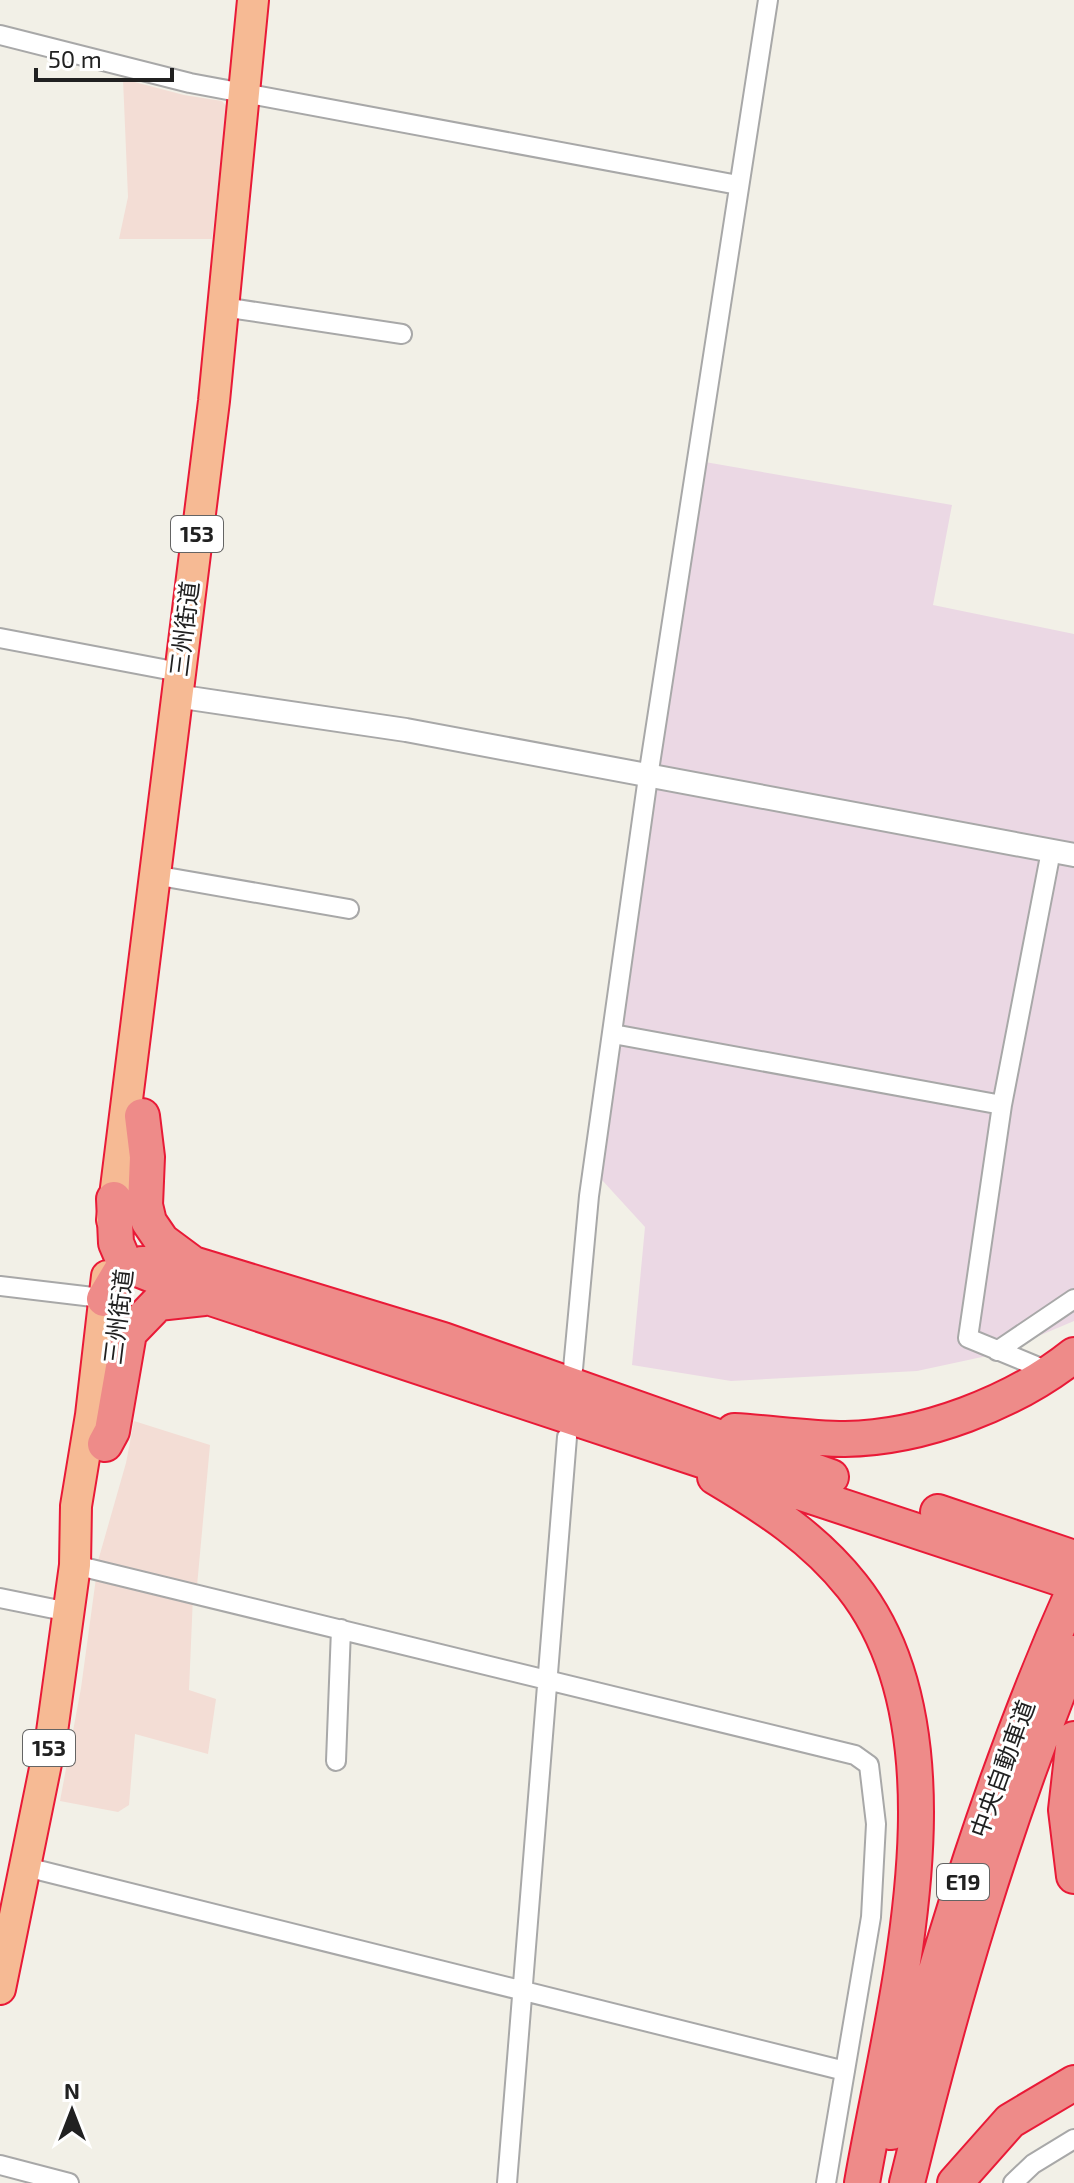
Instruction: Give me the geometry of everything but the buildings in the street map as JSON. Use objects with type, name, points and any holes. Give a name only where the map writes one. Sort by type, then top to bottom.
[{"type":"highway","name":"三州街道","points":[[75,1565],[105,1444],[114,1199],[223,307],[253,0]]},
{"type":"highway","name":"三州街道","points":[[125,1264],[142,1116],[132,1067]]},
{"type":"highway","points":[[142,1116],[147,1157],[145,1205],[149,1222],[162,1241],[193,1264]]},
{"type":"highway","points":[[112,1300],[125,1264],[116,1243],[114,1199]]},
{"type":"highway","points":[[125,1264],[193,1264],[443,1340],[682,1440],[811,1540],[852,1586],[883,1638],[909,1714],[916,1798],[912,1885],[862,2183]]},
{"type":"highway","points":[[125,1264],[208,1297],[435,1369],[682,1440],[1005,1546],[1074,1558]]},
{"type":"highway","points":[[105,1444],[112,1431],[129,1333],[158,1303],[208,1297]]},
{"type":"highway","name":"三州街道","points":[[0,1989],[51,1739],[75,1565],[76,1506],[112,1300]]},
{"type":"highway","points":[[682,1440],[879,1436],[945,1420],[1072,1372]]},
{"type":"highway","points":[[1005,1546],[1074,1583]]},
{"type":"highway","name":"中央自動車道","points":[[878,2183],[912,2052],[967,1870],[1011,1744],[1074,1590]]},
{"type":"highway","name":"中央自動車道","points":[[907,2183],[937,2062],[990,1883],[1030,1766],[1074,1653]]},
{"type":"highway","points":[[1074,1739],[1066,1810],[1074,1876]]},
{"type":"highway","points":[[955,2183],[1010,2121],[1074,2083]]},
{"type":"street","points":[[573,1369],[589,1196],[648,777],[768,0]]},
{"type":"street","points":[[0,35],[190,83],[738,185]]},
{"type":"street","points":[[223,307],[402,334]]},
{"type":"street","points":[[0,638],[178,684],[648,777],[1074,855]]},
{"type":"street","points":[[1036,1366],[968,1338],[1002,1105],[1051,851]]},
{"type":"street","points":[[154,875],[349,909]]},
{"type":"street","points":[[613,1034],[1002,1105]]},
{"type":"street","points":[[0,1286],[112,1300]]},
{"type":"street","points":[[997,1351],[1074,1299]]},
{"type":"street","points":[[507,2183],[567,1437]]},
{"type":"street","points":[[75,1565],[855,1755],[869,1765],[873,1781],[876,1861],[871,1917],[826,2183]]},
{"type":"street","points":[[0,1598],[69,1612]]},
{"type":"street","points":[[336,1761],[341,1629]]},
{"type":"street","points":[[26,1867],[845,2071]]},
{"type":"street","points":[[1013,2183],[1033,2164],[1074,2139]]},
{"type":"street","points":[[0,2165],[69,2183]]},
{"type":"shaded area","points":[[123,79],[222,101],[227,107],[212,239],[119,239],[128,197]]},
{"type":"shaded area","points":[[705,462],[952,505],[933,605],[1074,634],[1074,1321],[996,1354],[917,1371],[731,1381],[632,1365],[645,1227],[602,1180],[650,816]]},
{"type":"shaded area","points":[[134,1421],[210,1445],[197,1586],[98,1561],[126,1463]]},
{"type":"shaded area","points":[[96,1578],[193,1596],[189,1690],[216,1699],[208,1754],[135,1734],[129,1805],[118,1812],[60,1801],[81,1688]]}]
